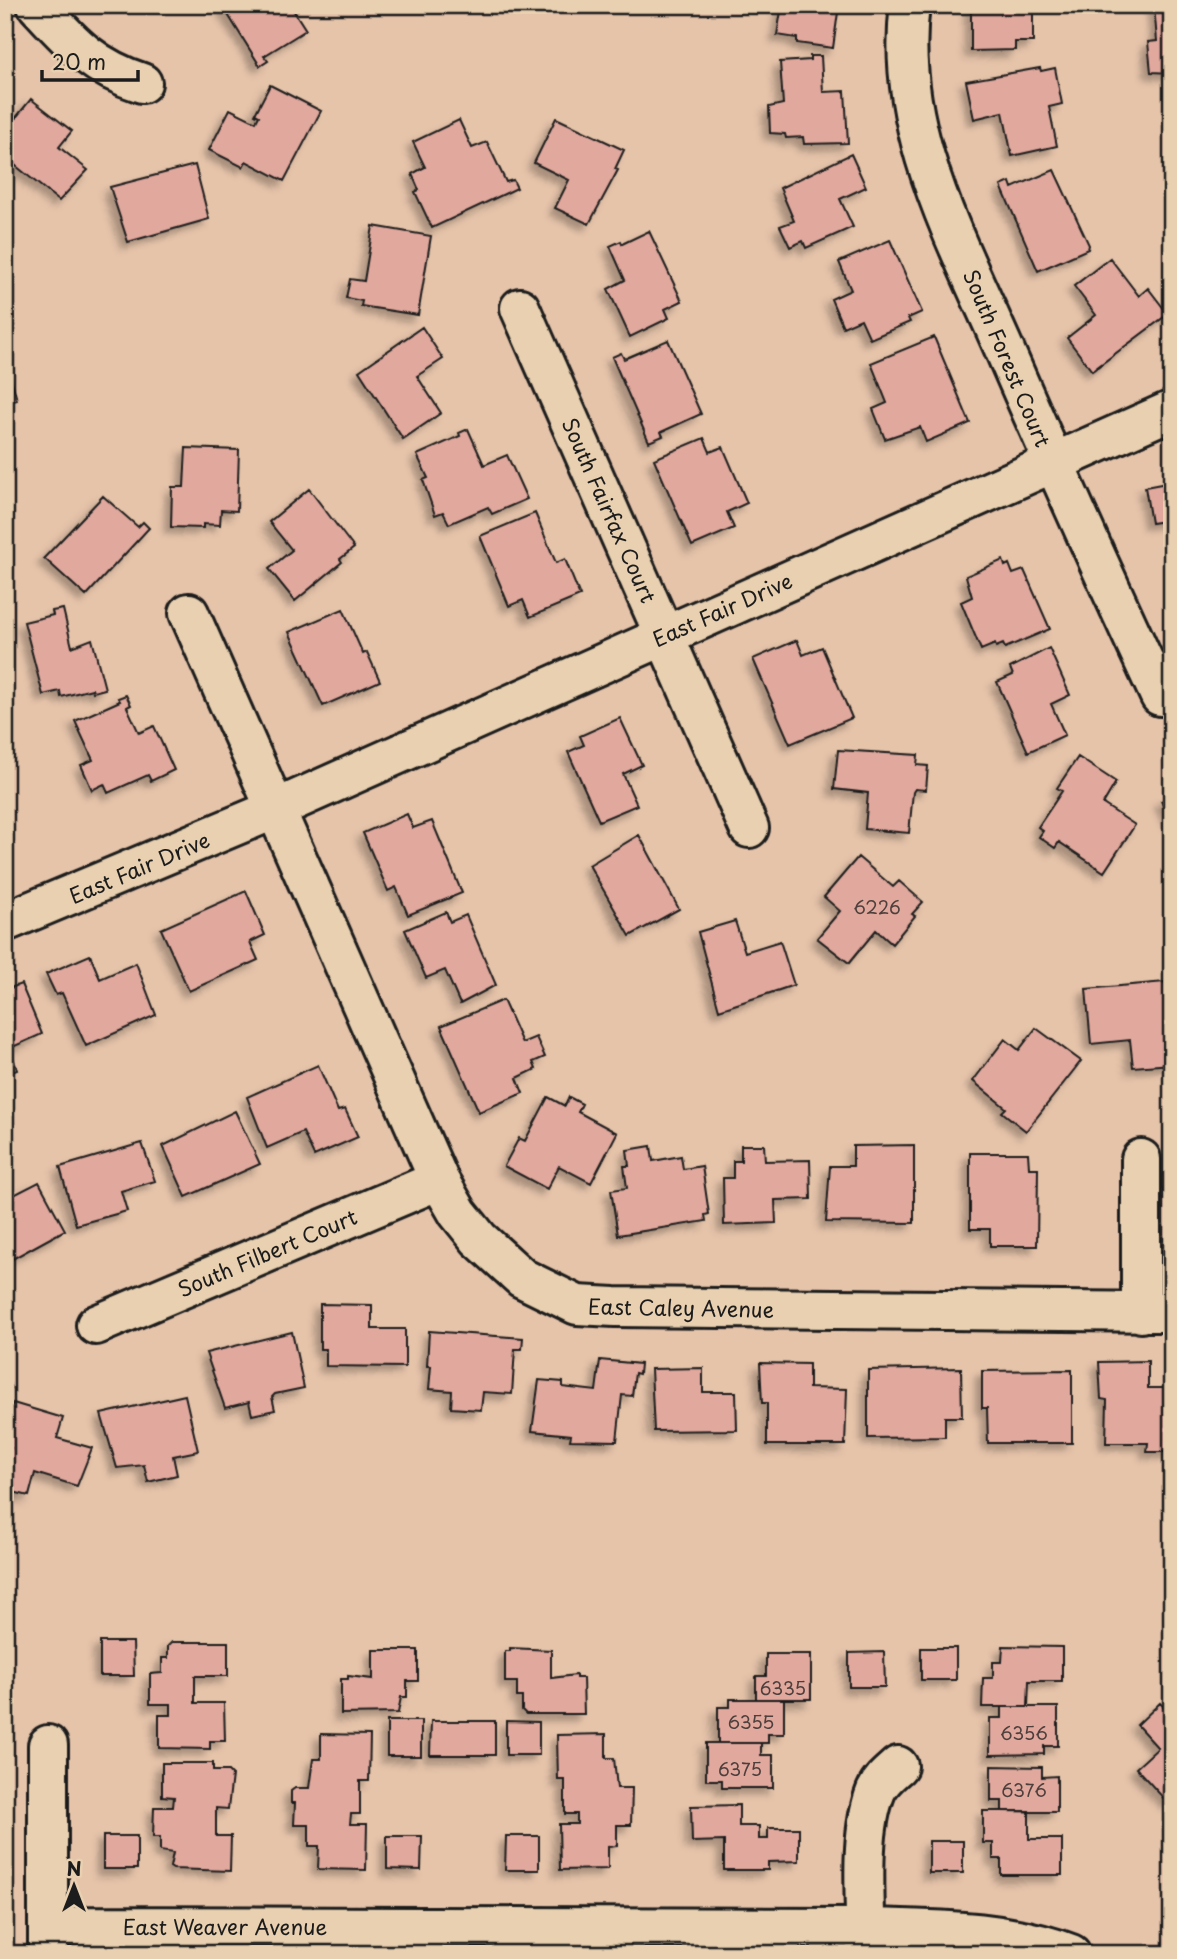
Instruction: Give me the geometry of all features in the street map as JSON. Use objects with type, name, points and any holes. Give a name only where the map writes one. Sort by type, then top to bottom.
[{"type":"street","points":[[37,5],[94,63],[114,74],[142,83]]},
{"type":"street","name":"South Forest Court","points":[[910,5],[907,54],[909,90],[927,167],[1053,462],[1160,696]]},
{"type":"street","name":"South Fairfax Court","points":[[520,308],[749,828]]},
{"type":"street","name":"East Fair Drive","points":[[5,922],[273,810],[1172,410]]},
{"type":"street","points":[[188,613],[273,810]]},
{"type":"street","name":"East Caley Avenue","points":[[273,810],[439,1180],[458,1213],[488,1247],[523,1278],[577,1305],[1157,1313]]},
{"type":"street","points":[[1141,1158],[1157,1313]]},
{"type":"street","name":"South Filbert Court","points":[[96,1325],[439,1180]]},
{"type":"street","points":[[48,1745],[48,1940]]},
{"type":"street","points":[[866,1941],[866,1842],[870,1809],[877,1789],[898,1766]]},
{"type":"street","name":"East Weaver Avenue","points":[[48,1940],[866,1941],[961,1931],[1013,1938],[1071,1954]]},
{"type":"building","points":[[222,5],[290,5],[306,30],[264,56],[268,61],[260,66]]},
{"type":"building","points":[[782,5],[839,5],[833,48],[797,43],[797,38],[777,35]]},
{"type":"building","points":[[971,5],[1033,5],[1033,42],[1015,42],[1015,50],[971,51]]},
{"type":"building","points":[[1154,5],[1172,5],[1172,73],[1151,72],[1148,42],[1157,41]]},
{"type":"building","points":[[810,56],[821,56],[823,92],[845,91],[848,143],[804,144],[803,137],[786,138],[785,134],[770,133],[769,107],[783,104],[780,62],[810,60]]},
{"type":"building","points":[[1040,68],[1041,71],[1055,68],[1062,104],[1049,107],[1057,146],[1012,156],[1003,112],[974,119],[966,81]]},
{"type":"building","points":[[270,85],[321,111],[284,181],[246,161],[243,167],[209,150],[230,109],[256,122],[259,116],[255,114]]},
{"type":"building","points":[[31,99],[72,131],[59,147],[88,170],[59,201],[5,157],[5,152],[13,142],[5,135],[5,131]]},
{"type":"building","points":[[556,118],[624,150],[615,169],[618,170],[589,224],[555,208],[569,180],[534,163]]},
{"type":"building","points":[[459,120],[472,148],[487,142],[506,182],[513,180],[517,188],[432,228],[415,192],[419,190],[412,174],[425,167],[413,142]]},
{"type":"building","points":[[851,154],[866,187],[840,199],[853,227],[806,248],[803,241],[790,247],[780,226],[794,221],[780,188]]},
{"type":"building","points":[[195,165],[209,219],[128,242],[110,187]]},
{"type":"building","points":[[1054,170],[1089,245],[1088,249],[1038,271],[1001,186],[1010,182],[1012,188]]},
{"type":"building","points":[[373,226],[431,236],[418,315],[361,306],[362,301],[346,298],[350,279],[364,281]]},
{"type":"building","points":[[649,231],[682,301],[665,309],[669,318],[630,337],[608,289],[625,280],[610,246],[621,241],[622,244]]},
{"type":"building","points":[[890,240],[922,312],[908,318],[910,322],[870,339],[861,319],[843,327],[831,299],[851,290],[839,262]]},
{"type":"building","points":[[1110,258],[1139,296],[1148,288],[1168,314],[1092,371],[1067,338],[1096,315],[1074,286]]},
{"type":"building","points":[[422,327],[443,359],[417,376],[441,413],[403,439],[359,371]]},
{"type":"building","points":[[934,337],[970,423],[926,442],[920,427],[885,439],[873,409],[887,403],[871,363]]},
{"type":"building","points":[[668,340],[701,414],[661,432],[663,436],[649,442],[612,357],[621,353],[624,359]]},
{"type":"building","points":[[5,355],[17,400],[5,403]]},
{"type":"building","points":[[468,429],[484,465],[507,455],[527,499],[492,514],[488,507],[449,524],[443,512],[435,515],[423,480],[428,478],[417,455],[460,436],[459,433]]},
{"type":"building","points":[[704,438],[710,452],[723,447],[747,503],[727,512],[734,528],[692,546],[654,459]]},
{"type":"building","points":[[186,448],[239,450],[237,511],[221,510],[220,525],[203,524],[203,528],[171,527],[172,487],[184,487]]},
{"type":"building","points":[[1172,482],[1172,520],[1151,523],[1145,487]]},
{"type":"building","points":[[309,489],[354,548],[340,559],[342,562],[295,601],[269,569],[292,550],[269,522]]},
{"type":"building","points":[[103,496],[138,527],[143,522],[149,528],[86,596],[44,558]]},
{"type":"building","points":[[535,513],[556,563],[565,559],[580,596],[530,617],[523,600],[509,606],[480,536]]},
{"type":"building","points":[[1003,560],[1005,566],[1009,564],[1013,574],[1024,570],[1050,629],[1005,648],[1003,644],[996,647],[995,644],[981,650],[961,602],[972,597],[966,576]]},
{"type":"building","points":[[63,609],[72,647],[92,639],[105,689],[93,692],[92,689],[61,697],[60,691],[43,695],[24,622],[53,615],[52,611]]},
{"type":"building","points":[[343,609],[363,654],[367,652],[380,681],[323,706],[289,632]]},
{"type":"building","points":[[797,640],[803,655],[822,647],[852,718],[790,744],[753,659]]},
{"type":"building","points":[[1049,648],[1070,695],[1051,704],[1065,735],[1028,752],[997,682],[1013,675],[1010,668]]},
{"type":"building","points":[[126,695],[131,705],[127,707],[139,733],[154,726],[174,770],[151,781],[148,775],[108,793],[104,784],[92,790],[81,765],[93,760],[75,721],[120,701],[118,698]]},
{"type":"building","points":[[620,718],[642,765],[623,774],[637,805],[599,821],[568,752],[584,745],[580,736]]},
{"type":"building","points":[[838,750],[918,755],[917,765],[928,766],[926,790],[915,789],[913,792],[909,833],[865,829],[868,793],[834,789]]},
{"type":"building","points":[[1078,757],[1116,782],[1103,804],[1135,825],[1104,872],[1059,842],[1055,848],[1039,837],[1043,831],[1038,827],[1062,791],[1057,788]]},
{"type":"building","points":[[1172,796],[1172,824],[1161,801]]},
{"type":"building","points":[[407,814],[413,828],[432,821],[462,893],[408,915],[396,887],[388,891],[363,833]]},
{"type":"building","points":[[639,835],[679,909],[630,936],[589,865]]},
{"type":"building","points":[[858,857],[893,887],[899,881],[923,902],[892,944],[876,930],[849,963],[817,938],[840,911],[824,897]]},
{"type":"building","points":[[246,891],[265,935],[250,942],[258,960],[189,991],[161,929]]},
{"type":"building","points":[[446,912],[450,922],[466,915],[496,985],[460,1004],[445,970],[426,978],[405,930]]},
{"type":"building","points":[[735,921],[745,952],[780,941],[794,985],[719,1010],[698,932]]},
{"type":"building","points":[[90,955],[100,979],[136,963],[156,1015],[86,1046],[62,993],[56,995],[46,974]]},
{"type":"building","points":[[1165,982],[1172,1033],[1172,1064],[1133,1067],[1130,1040],[1091,1044],[1086,989]]},
{"type":"building","points":[[21,984],[42,1034],[10,1048],[17,1070],[5,1075],[5,990]]},
{"type":"building","points":[[503,1000],[522,1043],[536,1037],[545,1057],[533,1062],[536,1069],[517,1078],[523,1093],[479,1112],[441,1026]]},
{"type":"building","points":[[1036,1028],[1081,1061],[1026,1131],[1002,1112],[1006,1108],[973,1081],[1005,1039],[1019,1050]]},
{"type":"building","points":[[318,1065],[338,1111],[345,1109],[358,1137],[314,1156],[303,1132],[267,1148],[247,1097]]},
{"type":"building","points":[[548,1097],[565,1106],[569,1097],[582,1104],[578,1112],[617,1133],[591,1183],[559,1166],[547,1189],[504,1166],[519,1138],[525,1141]]},
{"type":"building","points":[[235,1111],[260,1164],[186,1197],[163,1146]]},
{"type":"building","points":[[142,1143],[155,1181],[121,1191],[127,1211],[76,1225],[60,1167]]},
{"type":"building","points":[[741,1145],[764,1145],[765,1161],[810,1160],[811,1199],[775,1200],[776,1223],[724,1225],[723,1178],[733,1178],[733,1161],[741,1161]]},
{"type":"building","points":[[914,1145],[914,1223],[826,1222],[830,1166],[853,1166],[853,1146]]},
{"type":"building","points":[[651,1146],[653,1161],[681,1156],[683,1169],[702,1166],[709,1214],[705,1215],[706,1221],[618,1235],[611,1190],[627,1188],[624,1166],[629,1166],[627,1150]]},
{"type":"building","points":[[970,1153],[1028,1153],[1029,1168],[1038,1168],[1037,1246],[990,1246],[990,1229],[970,1229]]},
{"type":"building","points":[[39,1182],[65,1230],[5,1263],[5,1187],[12,1196]]},
{"type":"building","points":[[320,1304],[372,1305],[372,1329],[405,1329],[405,1367],[326,1366],[326,1349],[320,1349]]},
{"type":"building","points":[[429,1331],[523,1338],[522,1349],[515,1349],[512,1394],[483,1392],[481,1410],[451,1408],[452,1391],[429,1389]]},
{"type":"building","points":[[292,1332],[304,1388],[275,1394],[272,1397],[275,1410],[252,1415],[249,1402],[225,1408],[206,1353]]},
{"type":"building","points":[[600,1360],[640,1364],[639,1374],[635,1373],[632,1396],[622,1395],[617,1441],[570,1440],[571,1435],[532,1431],[539,1380],[563,1382],[563,1387],[596,1391]]},
{"type":"building","points":[[1148,1361],[1148,1388],[1172,1388],[1172,1452],[1147,1452],[1148,1443],[1106,1443],[1107,1400],[1101,1399],[1099,1362]]},
{"type":"building","points":[[760,1363],[809,1364],[809,1388],[847,1389],[845,1445],[767,1445],[767,1403],[762,1403]]},
{"type":"building","points":[[703,1368],[703,1392],[736,1392],[737,1430],[654,1431],[651,1369]]},
{"type":"building","points":[[961,1368],[962,1417],[945,1417],[945,1437],[868,1438],[868,1370]]},
{"type":"building","points":[[1072,1370],[1072,1443],[988,1443],[987,1408],[982,1408],[982,1371]]},
{"type":"building","points":[[5,1371],[11,1388],[5,1390]]},
{"type":"building","points":[[185,1395],[198,1451],[173,1456],[177,1475],[148,1482],[144,1465],[117,1468],[101,1414]]},
{"type":"building","points":[[13,1403],[63,1418],[57,1438],[92,1448],[77,1486],[35,1473],[29,1496],[5,1490],[6,1465],[11,1448],[5,1446],[5,1428]]},
{"type":"building","points":[[100,1642],[133,1642],[134,1676],[100,1676]]},
{"type":"building","points":[[172,1642],[228,1642],[228,1676],[195,1676],[195,1703],[224,1703],[225,1741],[210,1741],[210,1749],[159,1748],[159,1715],[171,1715],[171,1704],[150,1704],[150,1674],[162,1673],[162,1658],[168,1658],[168,1646]]},
{"type":"building","points":[[1003,1646],[1062,1647],[1062,1681],[1029,1681],[1028,1707],[982,1707],[983,1678],[993,1678],[993,1662],[1002,1662]]},
{"type":"building","points":[[510,1648],[551,1650],[551,1678],[576,1675],[576,1678],[583,1678],[584,1714],[526,1714],[522,1710],[522,1697],[517,1697],[517,1682],[505,1682],[505,1651],[510,1651]]},
{"type":"building","points":[[921,1648],[956,1648],[956,1680],[921,1680]]},
{"type":"building","points":[[373,1650],[418,1650],[418,1681],[407,1681],[407,1697],[401,1697],[398,1713],[341,1714],[341,1679],[348,1679],[348,1676],[373,1679]]},
{"type":"building","points":[[884,1652],[885,1687],[849,1687],[849,1653]]},
{"type":"building","points":[[766,1654],[811,1654],[811,1699],[756,1699],[756,1676],[766,1676]]},
{"type":"building","points":[[730,1699],[784,1699],[784,1734],[768,1734],[768,1743],[718,1743],[718,1707],[730,1707]]},
{"type":"building","points":[[1160,1703],[1172,1715],[1172,1798],[1167,1802],[1136,1768],[1158,1748],[1137,1725]]},
{"type":"building","points":[[1002,1707],[1058,1707],[1058,1746],[1044,1746],[1044,1754],[990,1755],[990,1718],[1002,1718]]},
{"type":"building","points":[[387,1721],[421,1721],[421,1756],[387,1756]]},
{"type":"building","points":[[431,1721],[495,1721],[495,1755],[430,1755]]},
{"type":"building","points":[[506,1721],[539,1722],[539,1755],[506,1755]]},
{"type":"building","points":[[321,1734],[370,1735],[369,1781],[360,1781],[360,1814],[351,1814],[350,1824],[367,1824],[366,1870],[318,1869],[319,1846],[309,1846],[309,1825],[294,1825],[295,1803],[291,1803],[291,1791],[295,1788],[309,1788],[313,1759],[321,1759]]},
{"type":"building","points":[[606,1734],[606,1758],[614,1758],[617,1788],[632,1788],[631,1825],[617,1825],[617,1846],[608,1847],[608,1869],[560,1870],[559,1824],[577,1824],[577,1814],[565,1814],[565,1780],[558,1780],[557,1735]]},
{"type":"building","points":[[706,1743],[761,1743],[761,1755],[773,1755],[773,1788],[722,1788],[722,1780],[706,1780]]},
{"type":"building","points":[[162,1763],[213,1763],[213,1771],[228,1771],[232,1775],[228,1809],[216,1808],[216,1836],[231,1836],[230,1871],[170,1867],[173,1853],[160,1851],[160,1837],[153,1837],[154,1807],[173,1807],[174,1797],[162,1796]]},
{"type":"building","points":[[991,1766],[1042,1767],[1042,1777],[1057,1776],[1057,1812],[1002,1811],[1002,1801],[991,1801]]},
{"type":"building","points":[[739,1805],[739,1826],[759,1826],[759,1839],[768,1839],[768,1828],[799,1828],[799,1861],[768,1862],[768,1870],[724,1870],[724,1841],[692,1842],[691,1806]]},
{"type":"building","points":[[983,1811],[1029,1811],[1029,1839],[1062,1839],[1062,1875],[1001,1875],[1001,1859],[993,1859],[993,1843],[983,1843]]},
{"type":"building","points":[[103,1836],[137,1836],[137,1869],[103,1869]]},
{"type":"building","points":[[387,1836],[422,1836],[421,1870],[387,1869]]},
{"type":"building","points":[[506,1836],[539,1836],[539,1870],[505,1870]]},
{"type":"building","points":[[929,1841],[963,1841],[963,1873],[929,1873]]}]
